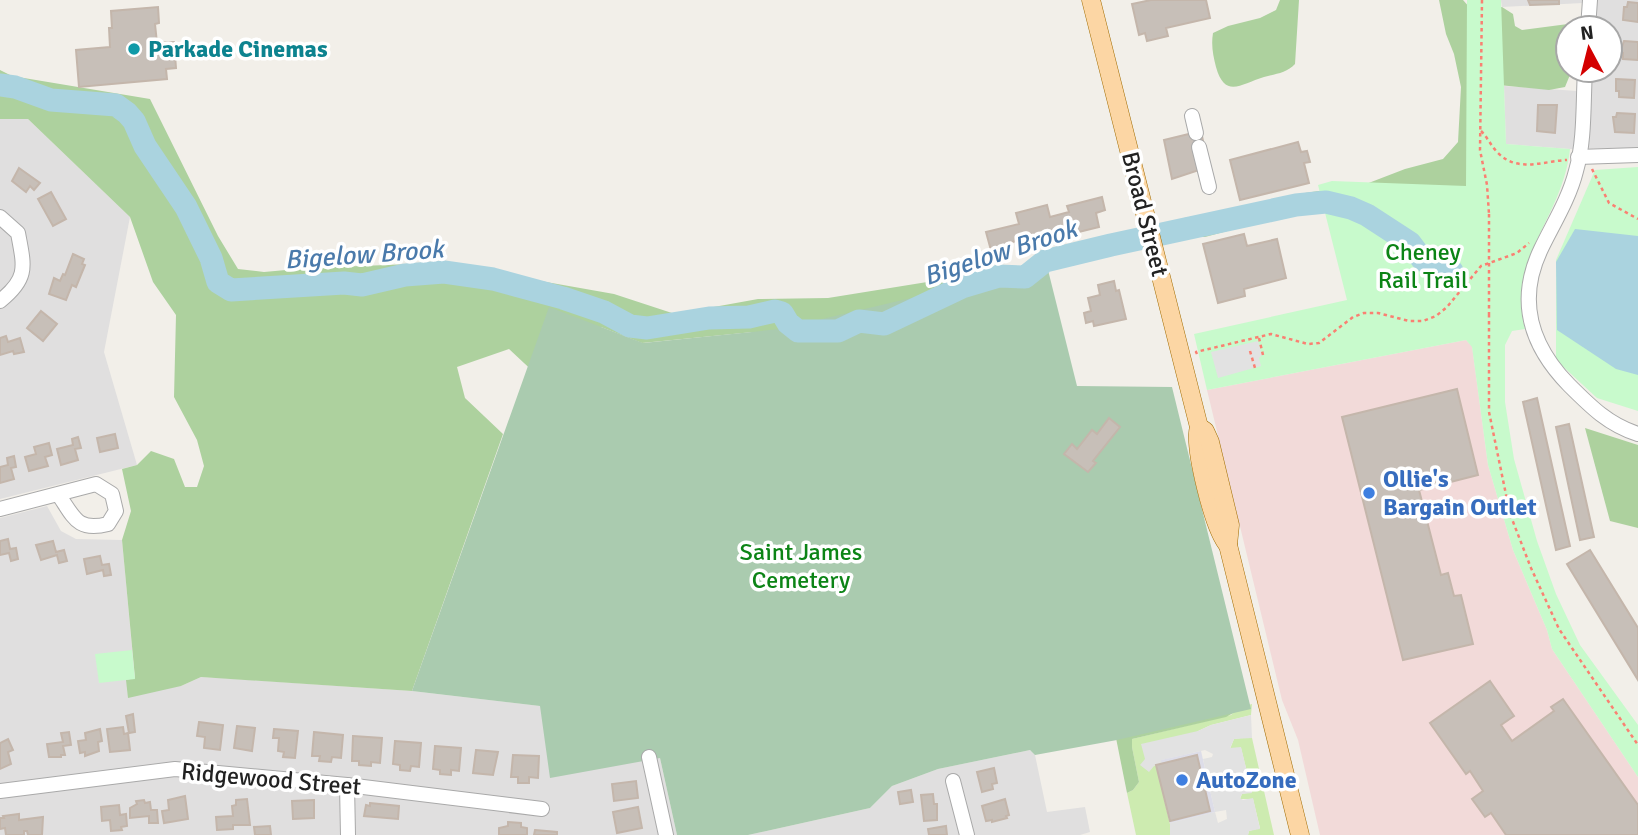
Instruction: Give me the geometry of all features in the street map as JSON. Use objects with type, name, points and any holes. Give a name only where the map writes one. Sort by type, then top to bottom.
[{"type":"main road","name":"Broad Street","points":[[1091,0],[1199,427],[1197,446],[1214,517],[1220,535],[1228,545],[1300,835]]},
{"type":"street","points":[[1584,84],[1577,161],[1569,193],[1532,273],[1529,295],[1531,320],[1541,350],[1558,374],[1601,416],[1619,428],[1638,435]]},
{"type":"street","points":[[1192,116],[1209,187]]},
{"type":"street","points":[[1577,161],[1638,155]]},
{"type":"street","points":[[0,218],[18,233],[23,264],[17,287],[0,301]]},
{"type":"street","points":[[0,509],[58,494]]},
{"type":"street","points":[[649,757],[666,835]]},
{"type":"street","name":"Ridgewood Street","points":[[0,791],[175,769],[347,785],[542,809]]},
{"type":"street","points":[[953,781],[967,835]]},
{"type":"street","points":[[347,785],[348,835]]},
{"type":"path","points":[[1482,0],[1480,150],[1489,214],[1489,412],[1510,514],[1559,629],[1638,746]]},
{"type":"path","points":[[1481,131],[1499,154],[1519,164],[1530,166],[1577,161],[1596,174],[1609,203],[1638,219]]},
{"type":"path","points":[[1563,169],[1577,161]]},
{"type":"path","points":[[1196,352],[1278,335],[1308,344],[1319,343],[1353,317],[1364,313],[1423,321],[1436,316],[1447,307],[1481,266],[1517,253],[1531,238]]},
{"type":"path","points":[[1259,337],[1263,355]]},
{"type":"path","points":[[1250,351],[1255,368]]},
{"type":"shaded area","points":[[1501,0],[1638,0],[1638,148],[1570,149],[1506,144],[1504,86],[1577,91],[1577,84],[1624,84],[1624,14],[1583,14],[1583,3],[1502,7]]},
{"type":"shaded area","points":[[0,119],[28,119],[130,217],[104,352],[137,465],[0,499]]},
{"type":"shaded area","points":[[1466,340],[1472,346],[1488,465],[1513,550],[1547,630],[1552,649],[1638,777],[1638,835],[1320,835],[1298,740],[1282,700],[1207,390]]},
{"type":"shaded area","points":[[1258,341],[1262,355],[1259,358],[1261,366],[1218,378],[1211,352]]},
{"type":"shaded area","points":[[47,506],[61,531],[76,539],[122,540],[135,679],[181,686],[201,677],[221,678],[412,691],[540,706],[660,758],[677,835],[0,835],[0,518]]},
{"type":"shaded area","points":[[1251,715],[1252,738],[1234,739],[1230,748],[1241,747],[1252,793],[1242,794],[1240,798],[1253,798],[1260,829],[1249,831],[1248,835],[1170,835],[1170,823],[1215,812],[1203,759],[1212,757],[1213,754],[1205,750],[1162,760],[1162,764],[1154,766],[1149,772],[1140,765],[1145,759],[1141,744]],"holes":[[[1226,810],[1227,819],[1218,823],[1215,812]]]},
{"type":"shaded area","points":[[1030,750],[1035,755],[1047,812],[1085,807],[1090,832],[1080,835],[748,835],[870,808],[892,786],[938,769]]},
{"type":"shaded area","points":[[1201,751],[1215,812],[1170,823],[1210,811],[1197,756],[1162,764],[1161,760]]},
{"type":"green space","points":[[1280,0],[1299,0],[1295,64],[1285,71],[1235,87],[1224,83],[1215,63],[1213,33],[1228,26],[1260,18],[1276,10]]},
{"type":"green space","points":[[1439,0],[1463,0],[1470,8],[1502,7],[1513,14],[1515,26],[1522,30],[1554,26],[1554,84],[1566,84],[1565,87],[1549,90],[1499,85],[1480,195],[1276,218],[1205,237],[1187,237],[1179,224],[1184,218],[1305,193],[1366,184],[1405,169],[1443,159],[1458,142],[1461,87],[1454,54],[1446,34]]},
{"type":"green space","name":"Cheney Rail Trail","points":[[1467,0],[1501,0],[1506,144],[1570,149],[1557,196],[1529,259],[1523,280],[1521,304],[1525,329],[1512,331],[1505,345],[1505,402],[1514,459],[1537,541],[1556,594],[1580,645],[1638,725],[1638,777],[1552,649],[1547,630],[1513,550],[1488,465],[1472,347],[1466,340],[1207,390],[1194,334],[1347,300],[1318,185],[1332,181],[1466,186]]},
{"type":"green space","points":[[0,70],[12,76],[150,99],[218,236],[238,269],[264,272],[439,263],[614,294],[675,314],[758,299],[828,298],[952,278],[964,297],[1054,365],[753,332],[642,343],[601,327],[569,405],[509,349],[457,367],[465,398],[503,434],[412,691],[201,677],[181,686],[128,698],[126,680],[135,678],[122,540],[131,511],[122,469],[137,465],[151,451],[174,459],[185,487],[197,487],[204,466],[197,440],[174,397],[176,315],[153,282],[130,217],[28,119],[0,119]]},
{"type":"green space","points":[[1638,167],[1638,411],[1597,398],[1556,360],[1556,260],[1595,170]]},
{"type":"green space","name":"Saint James Cemetery","points":[[1047,266],[1077,386],[1172,387],[1251,709],[1117,740],[1035,755],[1030,750],[938,769],[892,786],[870,808],[748,835],[677,835],[660,758],[550,778],[540,706],[412,691],[549,307],[643,343],[780,329]]},
{"type":"green space","points":[[1585,428],[1638,445],[1638,528],[1610,521]]},
{"type":"green space","points":[[132,650],[135,679],[99,683],[95,654]]},
{"type":"green space","points":[[1252,704],[1251,715],[1198,731],[1153,765],[1156,765],[1172,833],[1136,835],[1127,793],[1139,782],[1132,739],[1231,715],[1238,708]]},
{"type":"green space","points":[[1235,712],[1226,717],[1132,739],[1139,782],[1127,793],[1116,738]]},
{"type":"green space","points":[[1252,738],[1274,835],[1248,835],[1249,831],[1260,828],[1253,799],[1240,799],[1242,794],[1252,792],[1241,748],[1230,749],[1234,739]]},
{"type":"water","points":[[1575,229],[1638,236],[1638,375],[1616,369],[1557,330],[1556,262]]},
{"type":"building","points":[[1151,0],[1206,0],[1210,18],[1166,28],[1168,36],[1147,41],[1145,33],[1139,35],[1132,4]]},
{"type":"building","points":[[1528,0],[1559,0],[1559,4],[1530,5]]},
{"type":"building","points":[[1628,2],[1638,3],[1638,22],[1624,20],[1624,7],[1627,7]]},
{"type":"building","name":"Parkade Cinemas","points":[[158,7],[159,23],[155,24],[157,43],[174,42],[176,68],[166,69],[167,79],[79,87],[76,50],[110,47],[111,11]]},
{"type":"building","points":[[1624,41],[1638,42],[1638,60],[1624,59]]},
{"type":"building","points":[[1624,79],[1635,80],[1634,98],[1619,97],[1619,91],[1616,91],[1616,84],[1624,84]]},
{"type":"building","points":[[1538,105],[1557,105],[1555,133],[1537,131]]},
{"type":"building","points":[[1617,113],[1635,114],[1634,133],[1615,132],[1613,117],[1616,117]]},
{"type":"building","points":[[1201,131],[1204,146],[1202,169],[1172,179],[1164,140]]},
{"type":"building","points":[[1298,142],[1301,152],[1307,151],[1310,162],[1304,163],[1309,183],[1240,200],[1230,160]]},
{"type":"building","points":[[19,168],[40,183],[34,190],[30,186],[26,192],[12,181]]},
{"type":"building","points":[[51,192],[66,219],[53,226],[38,199]]},
{"type":"building","points":[[1102,197],[1105,210],[1096,213],[1099,227],[1026,245],[1025,239],[1008,243],[1010,250],[992,254],[986,232],[1019,224],[1016,213],[1047,205],[1050,217],[1069,212],[1067,206]]},
{"type":"building","points":[[1244,234],[1247,246],[1277,239],[1286,278],[1244,289],[1245,296],[1218,303],[1203,244]]},
{"type":"building","points":[[73,254],[84,259],[82,264],[85,265],[76,287],[72,285],[66,300],[49,294],[54,278],[60,281],[63,274],[65,275]]},
{"type":"building","points":[[1114,281],[1126,319],[1094,326],[1093,321],[1086,323],[1084,313],[1091,311],[1088,298],[1100,295],[1098,285]]},
{"type":"building","points":[[41,311],[57,324],[43,341],[27,328]]},
{"type":"building","points":[[6,336],[8,342],[20,338],[24,352],[14,354],[13,351],[0,355],[0,338]]},
{"type":"building","points":[[1457,389],[1478,475],[1419,490],[1441,575],[1448,573],[1454,596],[1461,595],[1473,644],[1403,660],[1342,417]]},
{"type":"building","points":[[1537,398],[1570,546],[1556,550],[1523,402]]},
{"type":"building","points":[[1109,418],[1120,427],[1093,461],[1096,463],[1088,472],[1064,454],[1072,444],[1077,449],[1092,430],[1097,434]]},
{"type":"building","points":[[1569,424],[1594,537],[1580,540],[1556,427]]},
{"type":"building","points":[[115,434],[118,448],[100,452],[97,438]]},
{"type":"building","points":[[78,437],[81,448],[75,449],[78,460],[61,465],[57,449],[73,445],[72,439]]},
{"type":"building","points":[[49,443],[52,455],[45,457],[48,466],[29,471],[25,457],[36,454],[34,447]]},
{"type":"building","points":[[14,456],[16,467],[11,468],[14,479],[0,483],[0,467],[8,465],[7,458]]},
{"type":"building","points":[[8,539],[10,549],[16,548],[18,559],[11,561],[9,553],[0,555],[0,541]]},
{"type":"building","points":[[53,541],[56,552],[64,550],[67,561],[59,563],[57,555],[41,560],[36,545]]},
{"type":"building","points":[[1590,550],[1638,628],[1638,680],[1567,564]]},
{"type":"building","points":[[100,556],[102,565],[109,564],[111,575],[104,576],[103,570],[87,574],[84,559]]},
{"type":"building","points":[[1490,681],[1514,716],[1501,725],[1512,741],[1554,711],[1551,707],[1563,699],[1638,805],[1638,835],[1506,835],[1491,813],[1485,817],[1472,799],[1483,791],[1470,771],[1466,774],[1430,723]]},
{"type":"building","points":[[133,714],[135,732],[129,733],[126,716]]},
{"type":"building","points":[[199,722],[223,725],[220,750],[204,748],[205,737],[197,736]]},
{"type":"building","points":[[237,726],[255,728],[252,751],[234,748]]},
{"type":"building","points":[[123,727],[124,734],[128,733],[130,750],[110,752],[107,729]]},
{"type":"building","points":[[100,729],[102,741],[98,742],[99,751],[85,756],[85,752],[80,753],[78,741],[86,740],[85,733]]},
{"type":"building","points":[[274,729],[298,731],[295,758],[283,757],[284,752],[278,751],[279,738],[273,738]]},
{"type":"building","points":[[69,732],[71,745],[63,746],[65,755],[49,757],[47,744],[63,742],[61,733]]},
{"type":"building","points":[[314,732],[343,735],[341,758],[332,757],[331,762],[319,761],[320,756],[312,756]]},
{"type":"building","points":[[353,736],[382,738],[380,763],[371,762],[371,766],[352,761]]},
{"type":"building","points":[[8,739],[13,750],[8,752],[11,764],[0,769],[0,743]]},
{"type":"building","points":[[395,741],[421,743],[419,767],[411,766],[410,771],[400,770],[400,765],[393,764]]},
{"type":"building","points":[[435,746],[461,748],[459,771],[451,770],[451,775],[440,774],[440,770],[433,769]]},
{"type":"building","points":[[476,750],[498,752],[493,775],[473,773]]},
{"type":"building","points":[[513,755],[539,756],[538,778],[529,777],[529,783],[518,783],[518,777],[511,777]]},
{"type":"building","name":"AutoZone","points":[[1197,755],[1210,811],[1170,821],[1156,765]]},
{"type":"building","points":[[994,768],[997,783],[992,784],[993,789],[982,792],[977,772]]},
{"type":"building","points":[[636,781],[638,798],[614,801],[612,784]]},
{"type":"building","points":[[911,790],[913,802],[900,804],[898,792]]},
{"type":"building","points":[[933,794],[934,804],[937,804],[937,820],[924,821],[921,795]]},
{"type":"building","points":[[185,796],[188,819],[164,823],[162,811],[169,810],[168,800]]},
{"type":"building","points":[[247,799],[250,825],[233,825],[233,829],[217,830],[216,817],[233,816],[232,806],[236,805],[236,800]]},
{"type":"building","points":[[1005,799],[1009,815],[1007,818],[986,821],[982,806]]},
{"type":"building","points":[[144,800],[145,803],[150,802],[151,810],[157,810],[158,823],[149,823],[149,816],[130,818],[130,808],[137,804],[136,801]]},
{"type":"building","points":[[314,800],[314,818],[293,819],[292,801]]},
{"type":"building","points":[[370,803],[399,806],[398,819],[364,816],[366,805],[370,806]]},
{"type":"building","points":[[119,805],[120,815],[126,814],[127,826],[121,827],[122,830],[111,831],[110,820],[102,821],[101,807]]},
{"type":"building","points":[[638,807],[642,828],[617,833],[613,812]]},
{"type":"building","points":[[19,814],[19,820],[43,817],[42,835],[28,835],[27,831],[24,831],[24,835],[6,835],[5,828],[0,829],[0,818]]},
{"type":"building","points":[[508,822],[521,823],[521,827],[527,828],[527,835],[499,835],[499,828],[508,826]]},
{"type":"building","points":[[270,826],[271,835],[255,835],[254,827]]},
{"type":"building","points":[[946,826],[947,835],[929,835],[928,829]]},
{"type":"building","points":[[535,830],[557,832],[557,835],[534,835]]},
{"type":"waterway","name":"Bigelow Brook","points":[[0,85],[15,87],[51,100],[116,105],[127,113],[134,121],[145,146],[186,207],[211,258],[218,282],[231,290],[344,283],[362,285],[405,275],[444,272],[493,279],[563,298],[604,312],[630,326],[647,328],[709,318],[749,317],[775,311],[782,313],[788,323],[798,331],[838,331],[859,321],[884,324],[962,287],[999,276],[1025,277],[1045,261],[1296,205],[1326,202],[1367,215],[1410,243],[1422,259],[1433,266],[1452,271]]},
{"type":"place","name":"Parkade Cinemas","points":[[134,49]]},
{"type":"place","name":"Ollie's Bargain Outlet","points":[[1369,493]]},
{"type":"place","name":"AutoZone","points":[[1182,780]]}]
